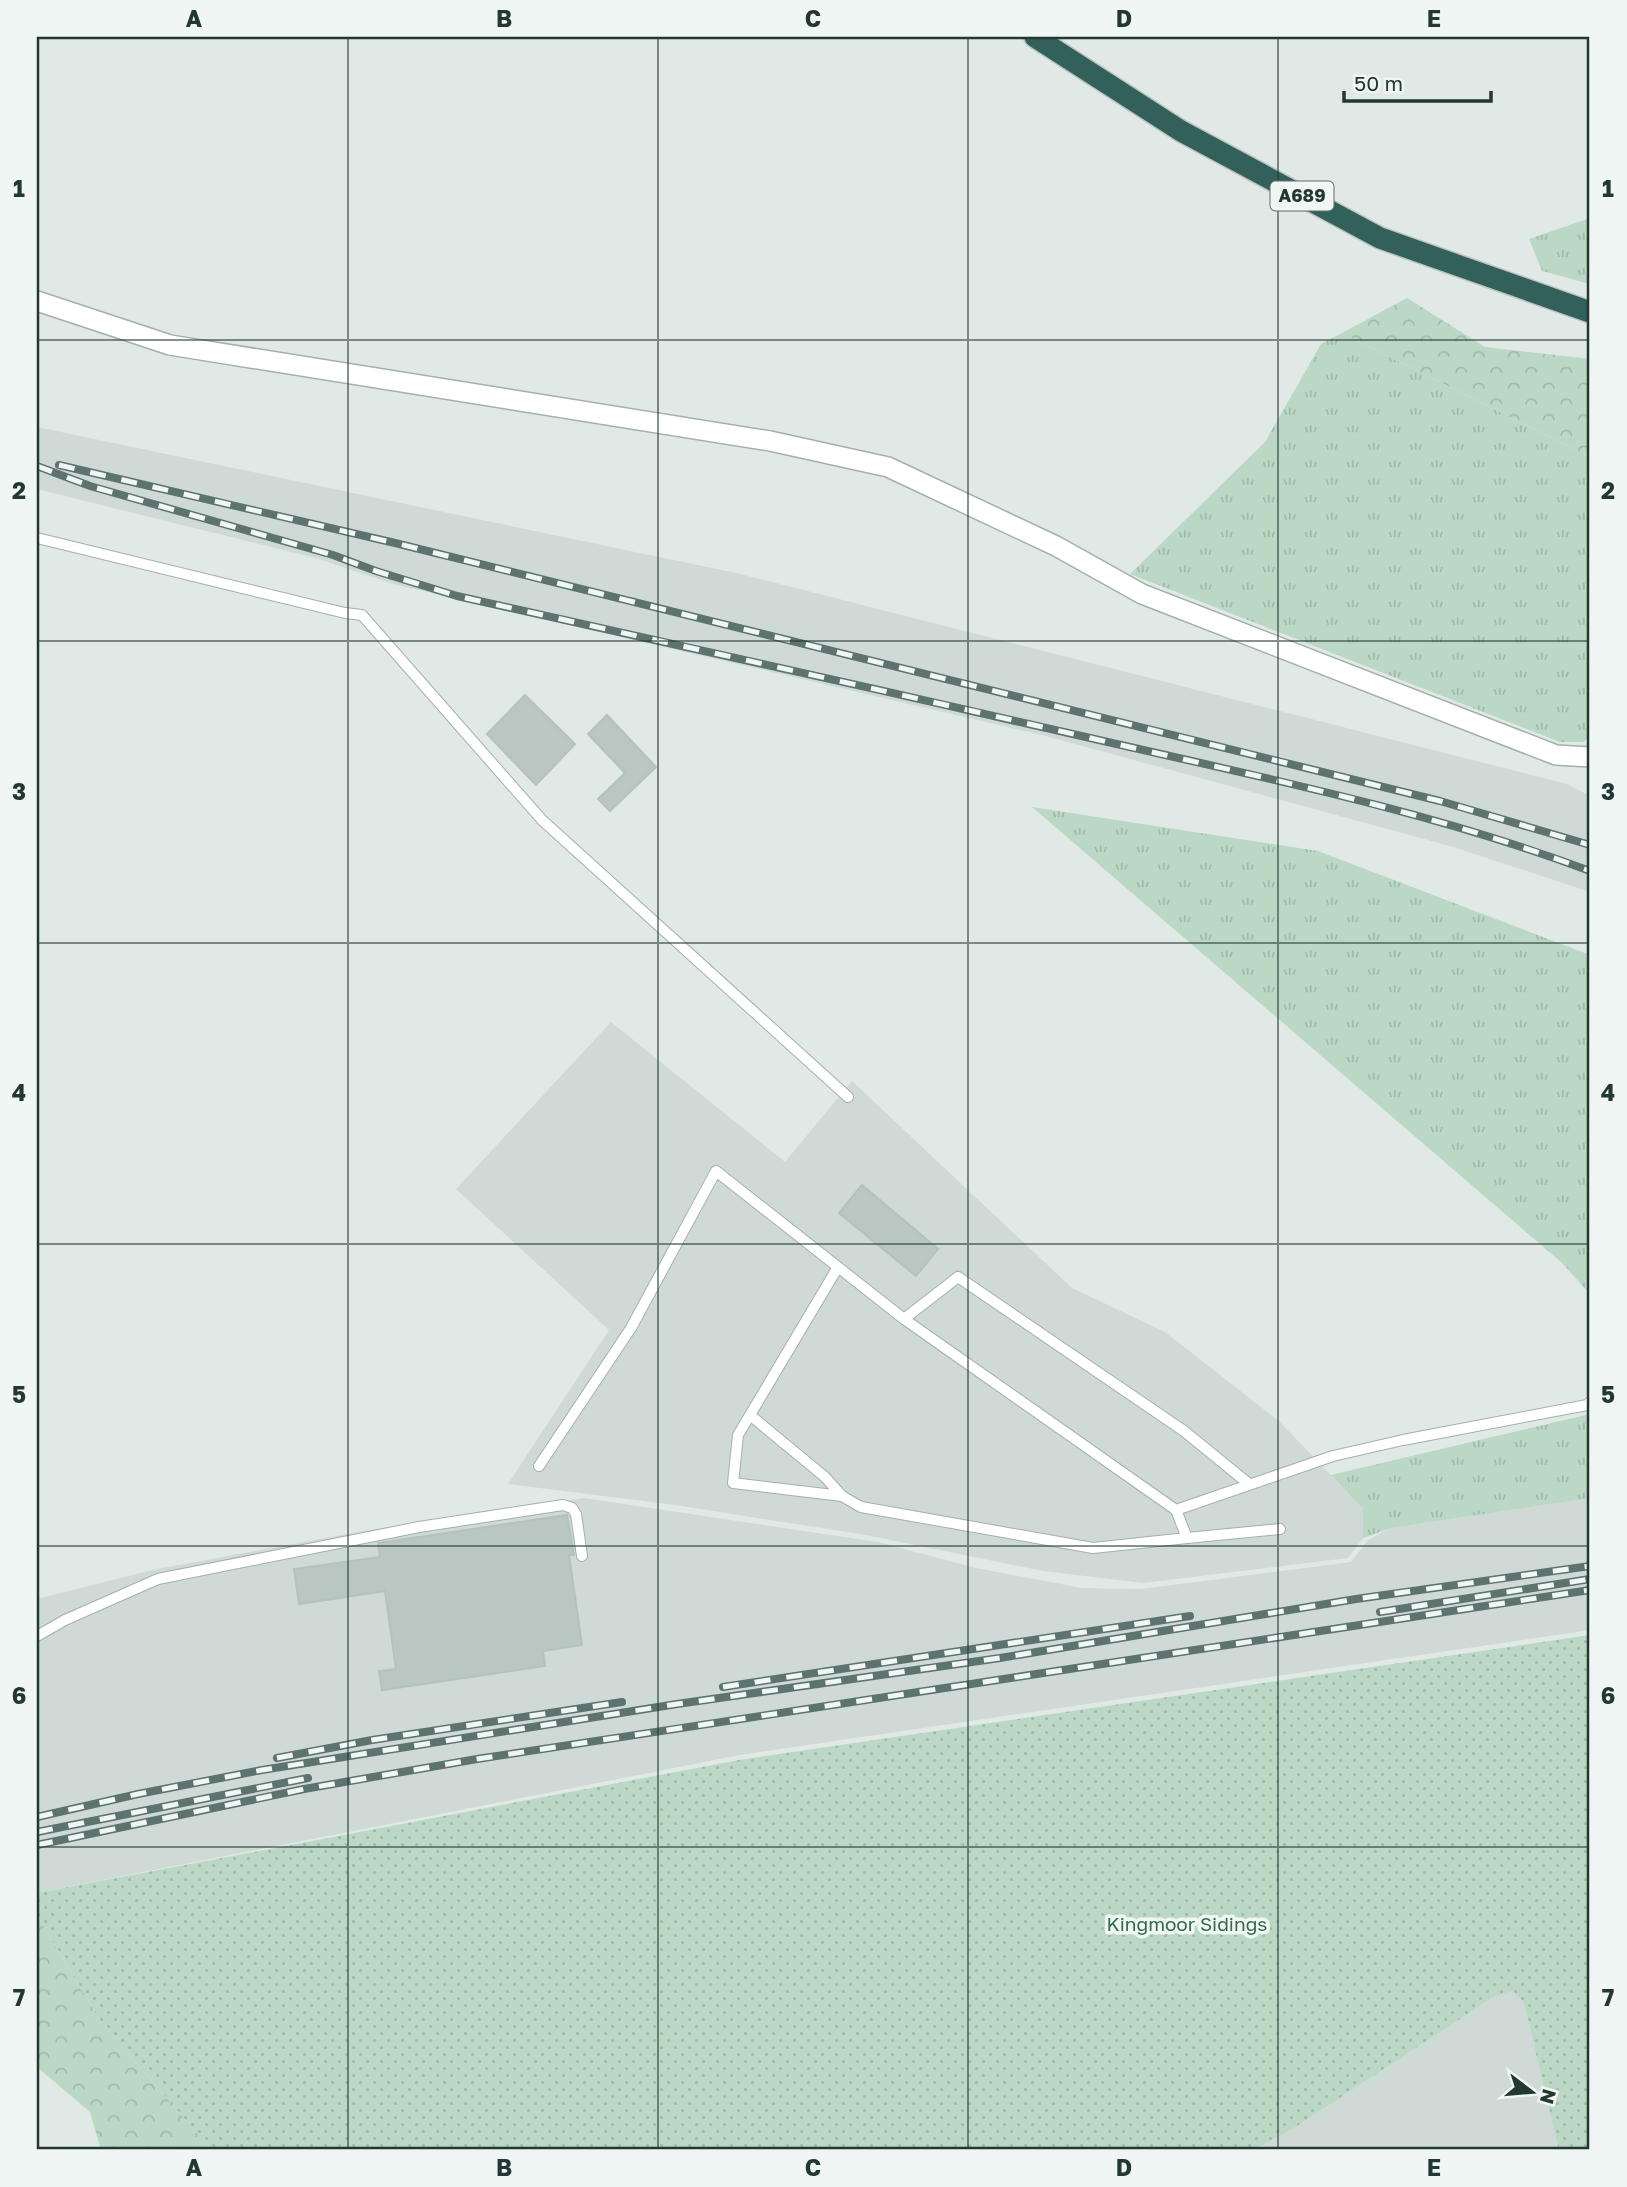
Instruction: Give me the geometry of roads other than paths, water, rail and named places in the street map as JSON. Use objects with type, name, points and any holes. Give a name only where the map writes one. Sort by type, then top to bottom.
[{"type":"highway","name":"A689","points":[[1035,37],[1181,131],[1380,238],[1590,312]]},
{"type":"street","points":[[37,301],[170,345],[770,441],[888,467],[1056,546],[1142,594],[1556,755],[1590,757]]},
{"type":"lane","points":[[37,538],[362,615],[542,820],[848,1097]]},
{"type":"lane","points":[[539,1466],[631,1328],[716,1171],[904,1319],[1176,1510],[1187,1538]]},
{"type":"lane","points":[[838,1268],[738,1436],[733,1483],[842,1496]]},
{"type":"lane","points":[[904,1319],[958,1277],[1184,1431],[1249,1484]]},
{"type":"lane","points":[[1176,1510],[1333,1456],[1587,1405],[1590,1402]]},
{"type":"lane","points":[[750,1415],[825,1477],[842,1496],[861,1507],[1093,1548],[1280,1529]]},
{"type":"lane","points":[[37,1636],[65,1620],[158,1579],[419,1527],[563,1505],[572,1508],[576,1514],[582,1556]]},
{"type":"railway","points":[[59,465],[395,543],[1440,801],[1590,845]]},
{"type":"railway","points":[[37,466],[90,486],[333,555],[457,596],[1299,786],[1475,832],[1590,871]]},
{"type":"railway","points":[[37,1817],[262,1770],[677,1704],[1000,1658],[1356,1599],[1590,1566]]},
{"type":"railway","points":[[1380,1612],[1590,1579]]},
{"type":"railway","points":[[37,1845],[304,1789],[477,1759],[1590,1590]]},
{"type":"railway","points":[[723,1687],[1190,1616]]},
{"type":"railway","points":[[277,1758],[372,1740],[622,1702]]},
{"type":"railway","points":[[37,1832],[308,1778]]},
{"type":"park label","name":"Kingmoor Sidings","points":[[1187,1924]]}]
